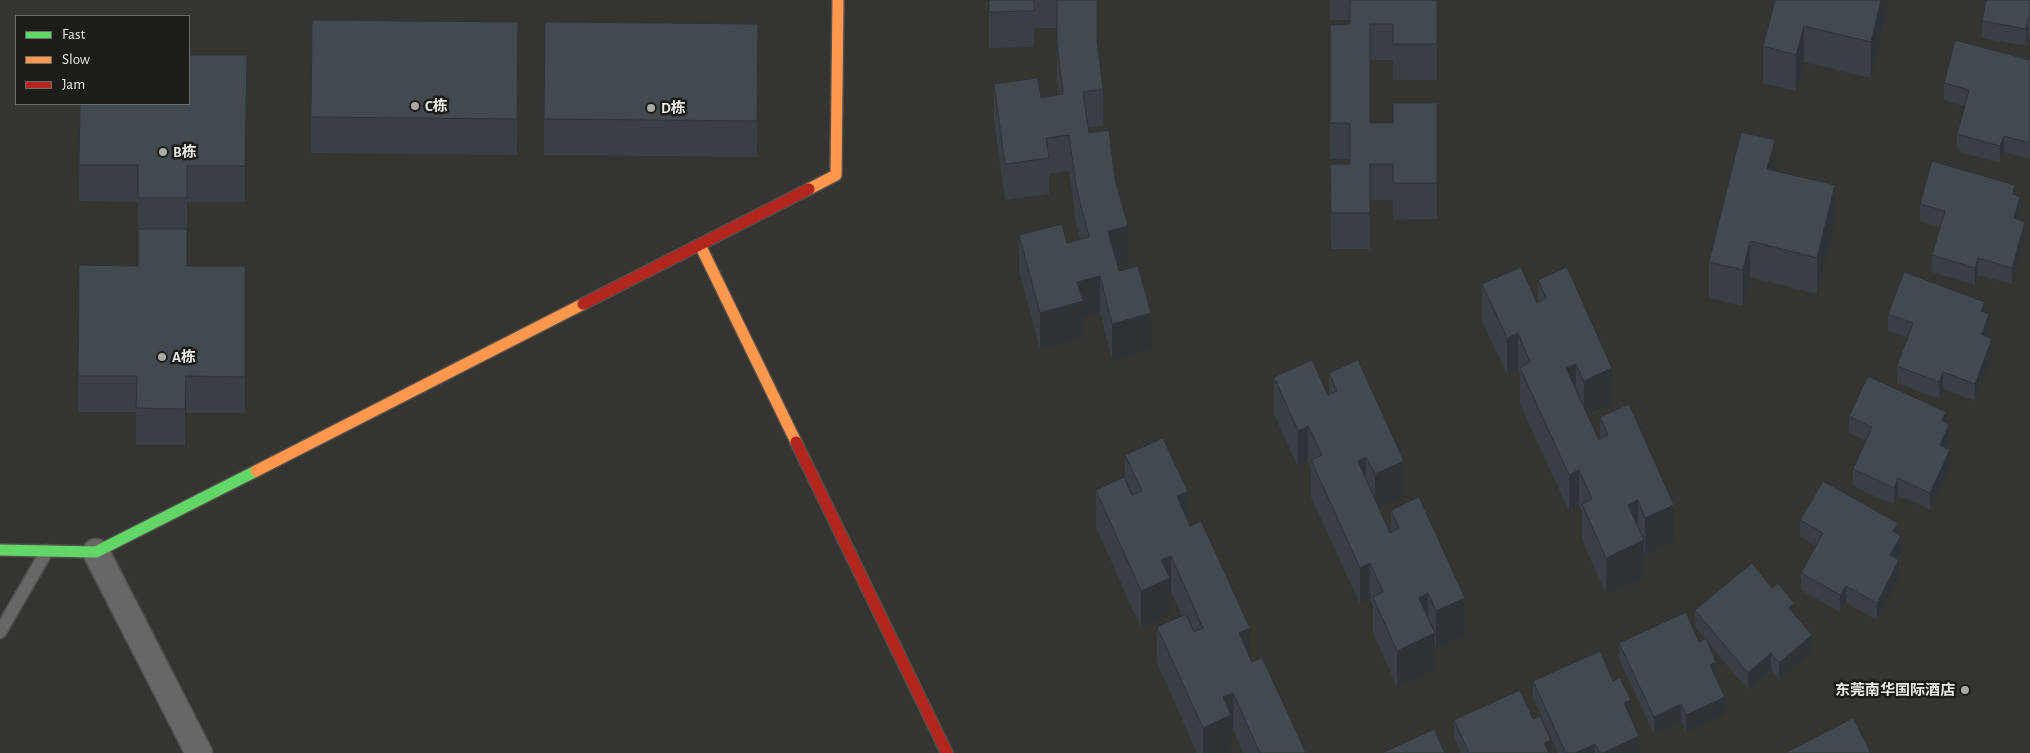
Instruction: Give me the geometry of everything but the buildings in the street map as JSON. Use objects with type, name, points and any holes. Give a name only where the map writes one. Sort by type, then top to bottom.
[{"type":"street","points":[[0,550],[96,552],[836,176],[838,0]]},
{"type":"street","points":[[700,244],[947,753]]},
{"type":"street","points":[[96,552],[199,753]]},
{"type":"lane","points":[[0,632],[47,551]]},
{"type":"traffic: fast","points":[[0,550],[96,552],[256,471]]},
{"type":"traffic: slow","points":[[809,189],[836,175],[838,0]]},
{"type":"traffic: slow","points":[[700,245],[796,442]]},
{"type":"traffic: slow","points":[[256,471],[583,304]]},
{"type":"traffic: jam","points":[[583,304],[809,189]]},
{"type":"traffic: jam","points":[[796,442],[947,753]]},
{"type":"place","name":"C栋","points":[[415,106]]},
{"type":"place","name":"D栋","points":[[651,108]]},
{"type":"place","name":"B栋","points":[[163,152]]},
{"type":"place","name":"A栋","points":[[162,357]]},
{"type":"place","name":"东莞南华国际酒店","points":[[1965,690]]}]
